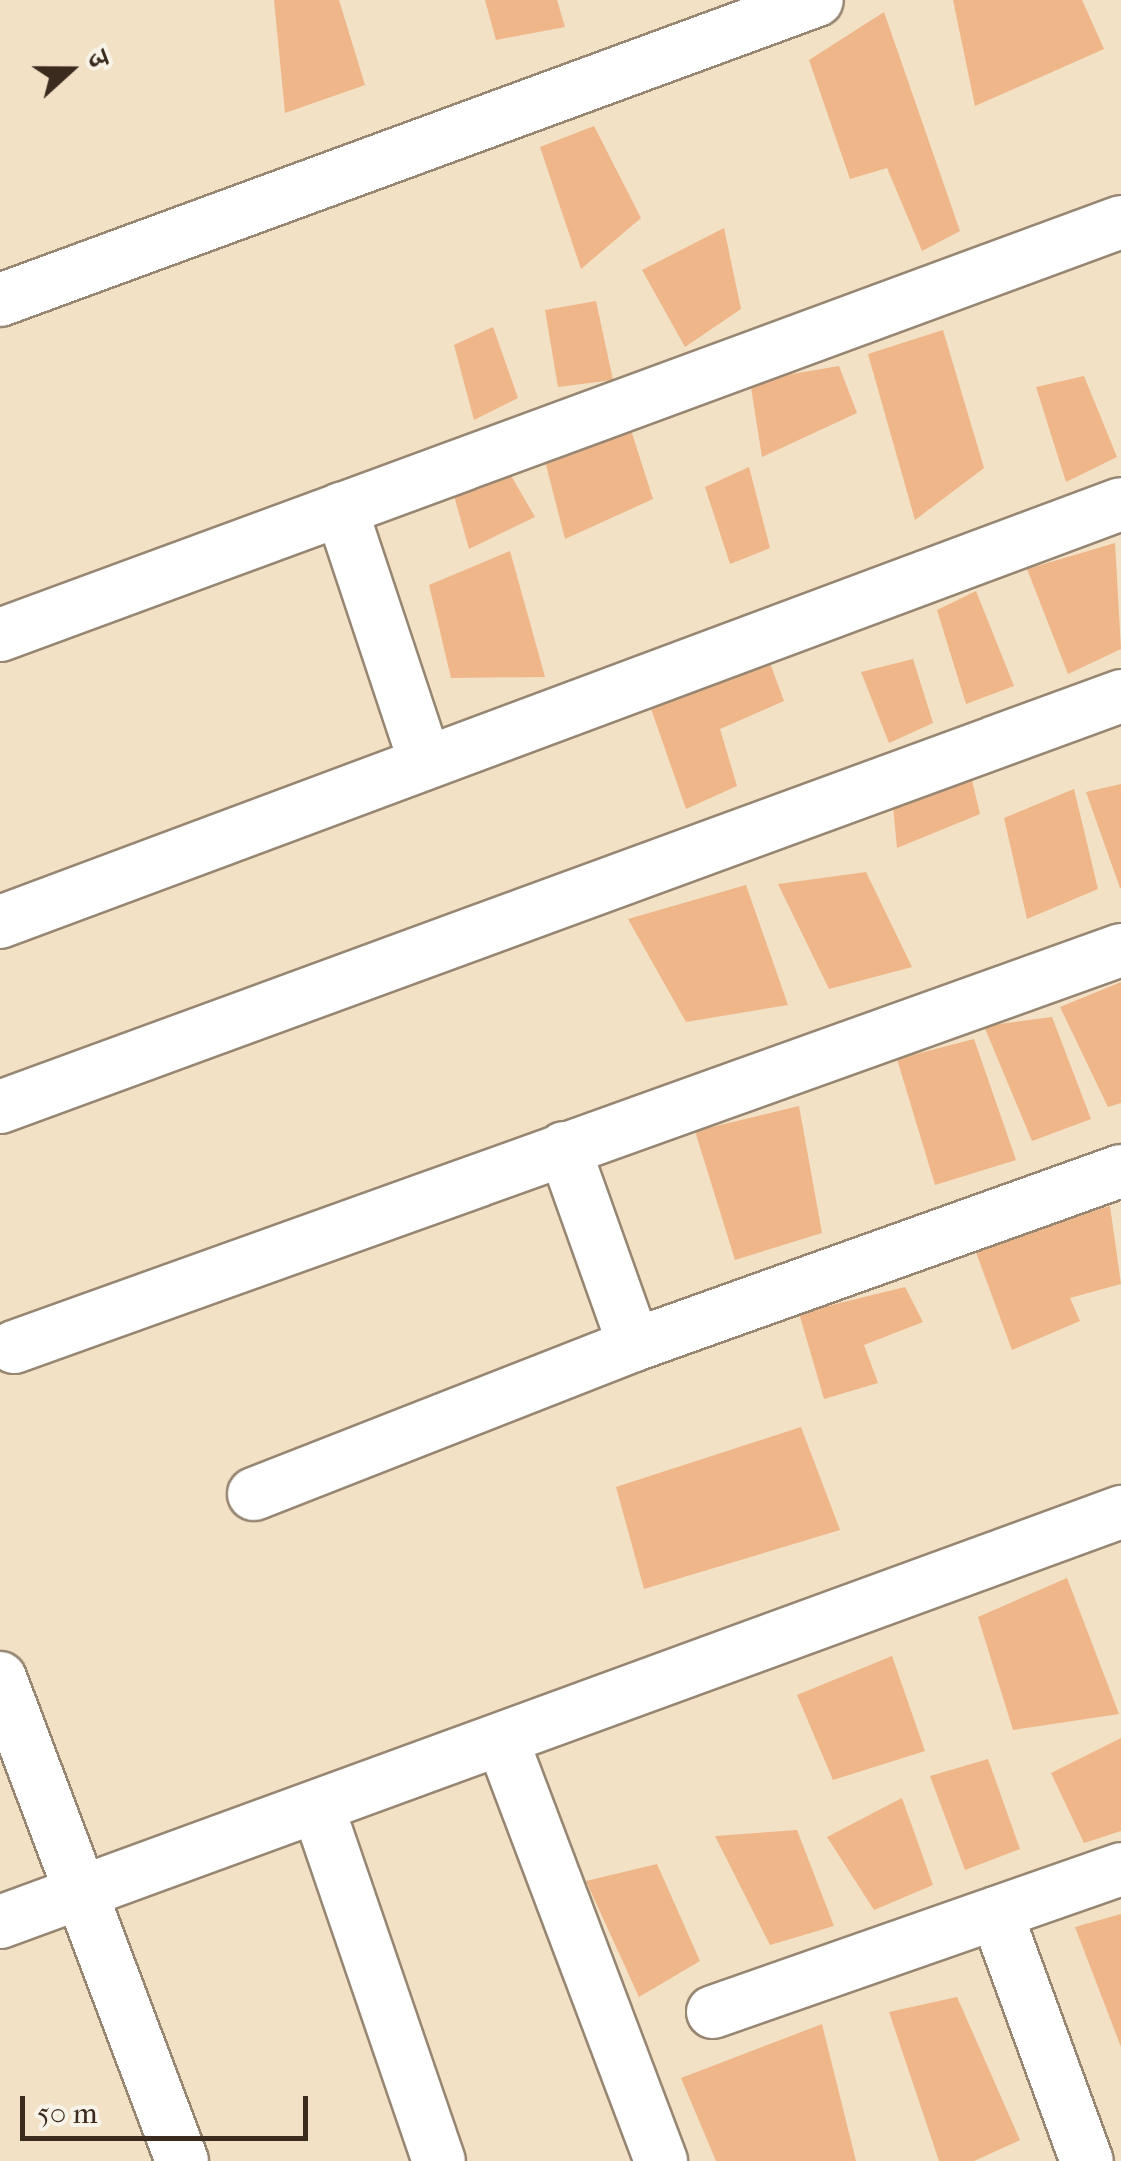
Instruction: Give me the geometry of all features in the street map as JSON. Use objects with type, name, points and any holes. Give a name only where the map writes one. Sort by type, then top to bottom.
[{"type":"street","points":[[0,300],[817,0]]},
{"type":"street","points":[[0,636],[1121,222]]},
{"type":"street","points":[[0,922],[423,756],[1121,504]]},
{"type":"street","points":[[341,509],[423,756]]},
{"type":"street","points":[[0,1107],[1121,696]]},
{"type":"street","points":[[14,1347],[1121,950]]},
{"type":"street","points":[[564,1148],[634,1345]]},
{"type":"street","points":[[254,1494],[634,1345],[1121,1171]]},
{"type":"street","points":[[0,1922],[1121,1512]]},
{"type":"street","points":[[0,1678],[182,2161]]},
{"type":"street","points":[[502,1740],[661,2161]]},
{"type":"street","points":[[318,1808],[439,2161]]},
{"type":"street","points":[[713,2012],[1121,1869]]},
{"type":"street","points":[[996,1913],[1087,2161]]},
{"type":"building","points":[[274,0],[339,0],[365,85],[285,113]]},
{"type":"building","points":[[485,0],[557,0],[565,27],[496,40]]},
{"type":"building","points":[[953,0],[1082,0],[1104,49],[975,106]]},
{"type":"building","points":[[884,12],[960,231],[922,251],[887,168],[850,179],[809,60]]},
{"type":"building","points":[[594,126],[641,218],[581,269],[540,147]]},
{"type":"building","points":[[724,228],[741,309],[685,347],[642,270]]},
{"type":"building","points":[[596,301],[613,380],[558,387],[545,310]]},
{"type":"building","points":[[493,327],[518,398],[474,420],[454,345]]},
{"type":"building","points":[[943,330],[984,468],[915,520],[868,354]]},
{"type":"building","points":[[839,366],[857,413],[762,457],[750,381]]},
{"type":"building","points":[[1084,376],[1117,457],[1066,482],[1036,387]]},
{"type":"building","points":[[631,430],[653,499],[565,539],[543,453]]},
{"type":"building","points":[[506,467],[535,517],[469,549],[453,492]]},
{"type":"building","points":[[749,467],[770,548],[730,564],[705,487]]},
{"type":"building","points":[[1115,543],[1121,649],[1068,674],[1027,569]]},
{"type":"building","points":[[510,551],[545,677],[451,678],[429,585]]},
{"type":"building","points":[[976,591],[1014,686],[966,704],[937,610]]},
{"type":"building","points":[[767,655],[784,701],[720,729],[737,786],[686,809],[649,703]]},
{"type":"building","points":[[913,659],[933,723],[889,743],[861,672]]},
{"type":"building","points":[[972,780],[980,814],[897,848],[892,796]]},
{"type":"building","points":[[1121,784],[1121,888],[1120,888],[1086,792]]},
{"type":"building","points":[[1074,789],[1098,889],[1027,919],[1004,818]]},
{"type":"building","points":[[866,872],[912,967],[829,989],[778,884]]},
{"type":"building","points":[[746,885],[788,1005],[686,1022],[628,919]]},
{"type":"building","points":[[1121,982],[1121,1103],[1108,1107],[1060,1007]]},
{"type":"building","points":[[1052,1017],[1091,1119],[1032,1141],[984,1026]]},
{"type":"building","points":[[974,1039],[1016,1160],[935,1185],[897,1059]]},
{"type":"building","points":[[799,1106],[822,1233],[735,1260],[695,1131]]},
{"type":"building","points":[[1110,1206],[1121,1284],[1070,1298],[1080,1321],[1012,1350],[974,1247]]},
{"type":"building","points":[[905,1287],[923,1322],[864,1345],[878,1383],[824,1399],[799,1313]]},
{"type":"building","points":[[801,1427],[840,1530],[644,1589],[616,1487]]},
{"type":"building","points":[[1067,1578],[1119,1714],[1013,1730],[978,1617]]},
{"type":"building","points":[[892,1656],[925,1751],[833,1780],[797,1695]]},
{"type":"building","points":[[1121,1738],[1121,1831],[1084,1843],[1051,1773]]},
{"type":"building","points":[[988,1759],[1020,1849],[965,1870],[930,1776]]},
{"type":"building","points":[[902,1798],[933,1885],[874,1910],[827,1837]]},
{"type":"building","points":[[797,1830],[834,1926],[770,1945],[715,1836]]},
{"type":"building","points":[[657,1864],[700,1961],[639,1997],[586,1881]]},
{"type":"building","points":[[1121,1914],[1121,2047],[1075,1927]]},
{"type":"building","points":[[957,1997],[1020,2140],[974,2161],[939,2161],[889,2012]]},
{"type":"building","points":[[822,2024],[856,2161],[716,2161],[681,2078]]}]
